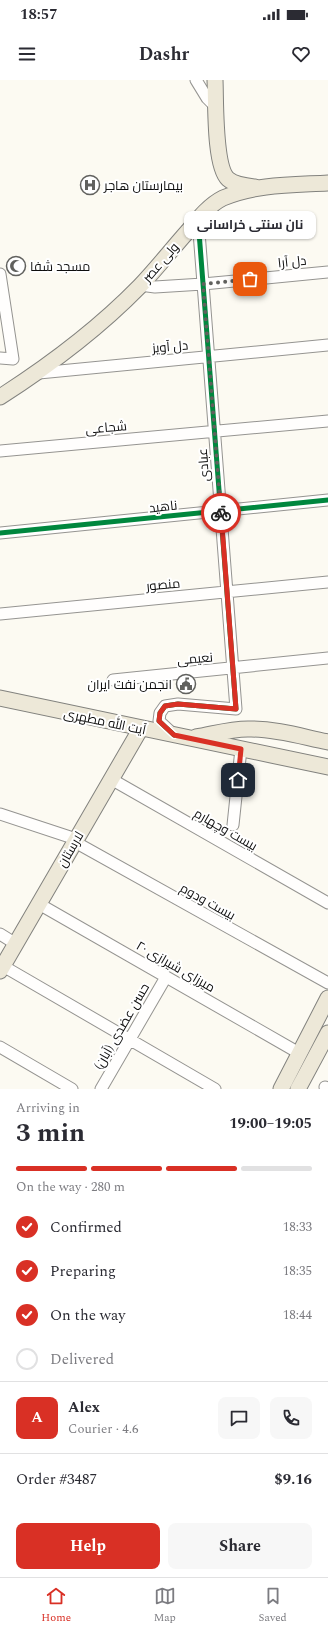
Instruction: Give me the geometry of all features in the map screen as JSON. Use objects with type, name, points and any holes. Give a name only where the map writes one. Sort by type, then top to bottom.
[{"type":"main road","points":[[215,80],[218,148],[224,174],[229,180],[234,183],[258,188],[328,183]]},
{"type":"main road","name":"ولی عصر","points":[[0,397],[39,373],[96,328],[140,285],[212,205],[223,198],[258,188]]},
{"type":"main road","name":"آیت الله مطهری","points":[[0,698],[328,767]]},
{"type":"main road","name":"لارستان","points":[[2,968],[141,728]]},
{"type":"main road","points":[[191,738],[224,731],[250,729],[277,731],[328,742]]},
{"type":"main road","points":[[281,1089],[328,998]]},
{"type":"main road","points":[[298,1089],[328,1033]]},
{"type":"street","points":[[196,80],[207,98],[217,108]]},
{"type":"street","name":"عبادی","points":[[174,735],[159,721],[160,713],[165,706],[178,704],[236,709],[198,219]]},
{"type":"street","name":"دل آرا","points":[[140,285],[155,287],[203,284],[328,272]]},
{"type":"street","points":[[0,274],[13,359],[0,358]]},
{"type":"street","name":"دل آویز","points":[[39,373],[328,345]]},
{"type":"street","name":"شجاعی","points":[[0,451],[328,421]]},
{"type":"street","name":"ناهید","points":[[0,533],[328,500]]},
{"type":"street","name":"منصور","points":[[0,614],[328,582]]},
{"type":"street","name":"نعیمی","points":[[113,680],[328,658]]},
{"type":"street","points":[[233,825],[241,749]]},
{"type":"street","name":"بیست وچهارم","points":[[111,780],[328,903]]},
{"type":"street","name":"بیست ودوم","points":[[0,814],[76,841],[328,983]]},
{"type":"street","name":"میرزای شیرازی ۲۰","points":[[39,904],[299,1053]]},
{"type":"street","points":[[0,934],[16,944]]},
{"type":"street","points":[[2,968],[215,1089]]},
{"type":"street","name":"حسن عضدی (آبان)","points":[[101,1089],[166,977]]},
{"type":"street","points":[[0,1047],[72,1089]]},
{"type":"cycle path","points":[[174,735],[159,721],[160,713],[165,706],[178,704],[236,709],[198,219]]},
{"type":"cycle path","points":[[0,533],[328,500]]},
{"type":"way so far","points":[[221,513],[203,284],[250,279]]},
{"type":"place","name":"بیمارستان هاجر","points":[[90,185]]},
{"type":"place","name":"مسجد شفا","points":[[16,266]]},
{"type":"place","name":"نان سنتی خراسانی","points":[[250,279]]},
{"type":"place","name":"انجمن نفت ایران","points":[[186,684]]},
{"type":"route","points":[[221,513],[236,709],[178,704],[165,706],[160,713],[159,721],[174,735],[241,749],[238,780]]}]
